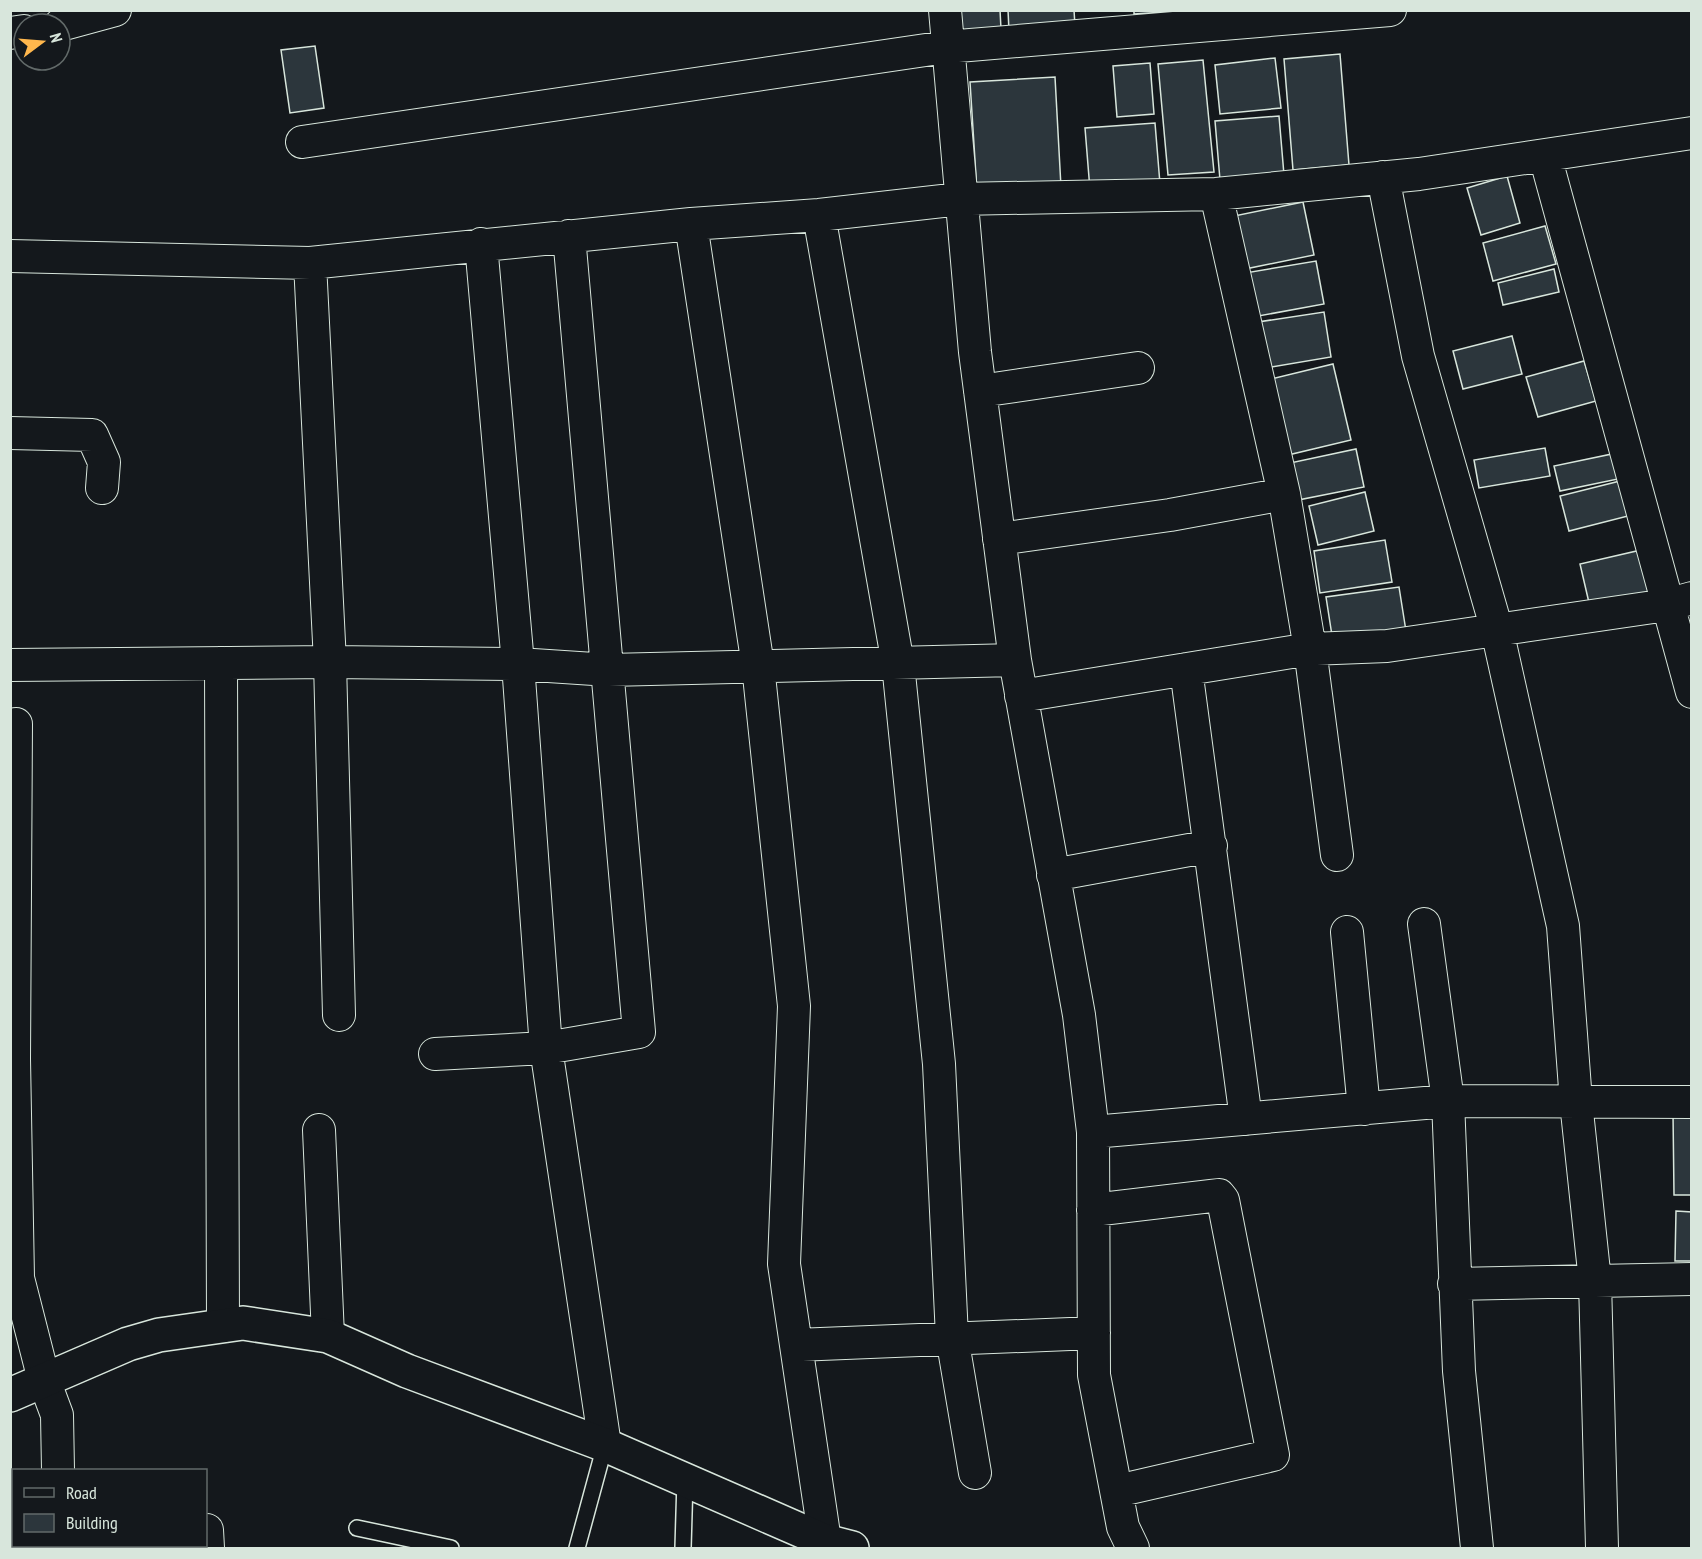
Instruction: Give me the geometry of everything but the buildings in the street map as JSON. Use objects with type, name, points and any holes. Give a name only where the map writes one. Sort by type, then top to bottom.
[{"type":"street","points":[[72,22],[115,10]]},
{"type":"street","points":[[945,10],[946,47],[960,199],[980,390],[999,539],[1015,660],[1078,1015],[1093,1132],[1094,1375],[1124,1527],[1133,1548]]},
{"type":"street","points":[[302,142],[946,47],[1390,10]]},
{"type":"street","points":[[10,256],[310,263],[481,244],[691,224],[819,215],[960,199],[1216,194],[1383,177],[1545,156],[1692,133]]},
{"type":"street","points":[[1545,156],[1679,602],[1692,692]]},
{"type":"street","points":[[1383,177],[1418,356],[1497,630],[1563,926],[1576,1102],[1595,1281],[1602,1548]]},
{"type":"street","points":[[1216,194],[1284,494],[1310,649],[1337,855]]},
{"type":"street","points":[[819,215],[898,664],[939,1064],[952,1337],[975,1473]]},
{"type":"street","points":[[691,224],[758,666],[794,1006],[784,1264],[796,1346],[839,1545]]},
{"type":"street","points":[[435,1054],[546,1048],[639,1032],[609,670],[569,236]]},
{"type":"street","points":[[481,244],[518,664],[546,1048],[605,1445]]},
{"type":"street","points":[[310,263],[330,662],[339,1015]]},
{"type":"street","points":[[980,390],[1138,368]]},
{"type":"street","points":[[10,433],[92,435],[104,462],[102,488]]},
{"type":"street","points":[[999,539],[1170,515],[1284,494]]},
{"type":"street","points":[[1021,696],[1310,649],[1387,646],[1679,602]]},
{"type":"street","points":[[10,665],[330,662],[518,664],[609,670],[1015,660]]},
{"type":"street","points":[[221,663],[223,1326]]},
{"type":"street","points":[[1186,669],[1246,1119]]},
{"type":"street","points":[[16,724],[12,1059],[18,1278],[44,1380],[57,1415],[58,1469]]},
{"type":"street","points":[[1053,875],[1211,846]]},
{"type":"street","points":[[1424,924],[1448,1101],[1459,1371],[1477,1548]]},
{"type":"street","points":[[1347,932],[1364,1108]]},
{"type":"street","points":[[1093,1132],[1448,1101],[1692,1102]]},
{"type":"street","points":[[319,1130],[328,1336]]},
{"type":"street","points":[[1093,1210],[1211,1196],[1219,1196],[1223,1200],[1273,1455],[1117,1491]]},
{"type":"street","points":[[1454,1284],[1692,1279]]},
{"type":"street","points":[[10,1395],[128,1344],[159,1335],[243,1323],[328,1336],[407,1371],[605,1445],[839,1545]]},
{"type":"street","points":[[796,1346],[952,1337],[1094,1333]]},
{"type":"lane","points":[[577,1548],[605,1445]]},
{"type":"lane","points":[[683,1548],[684,1480]]},
{"type":"lane","points":[[357,1528],[451,1548]]}]
